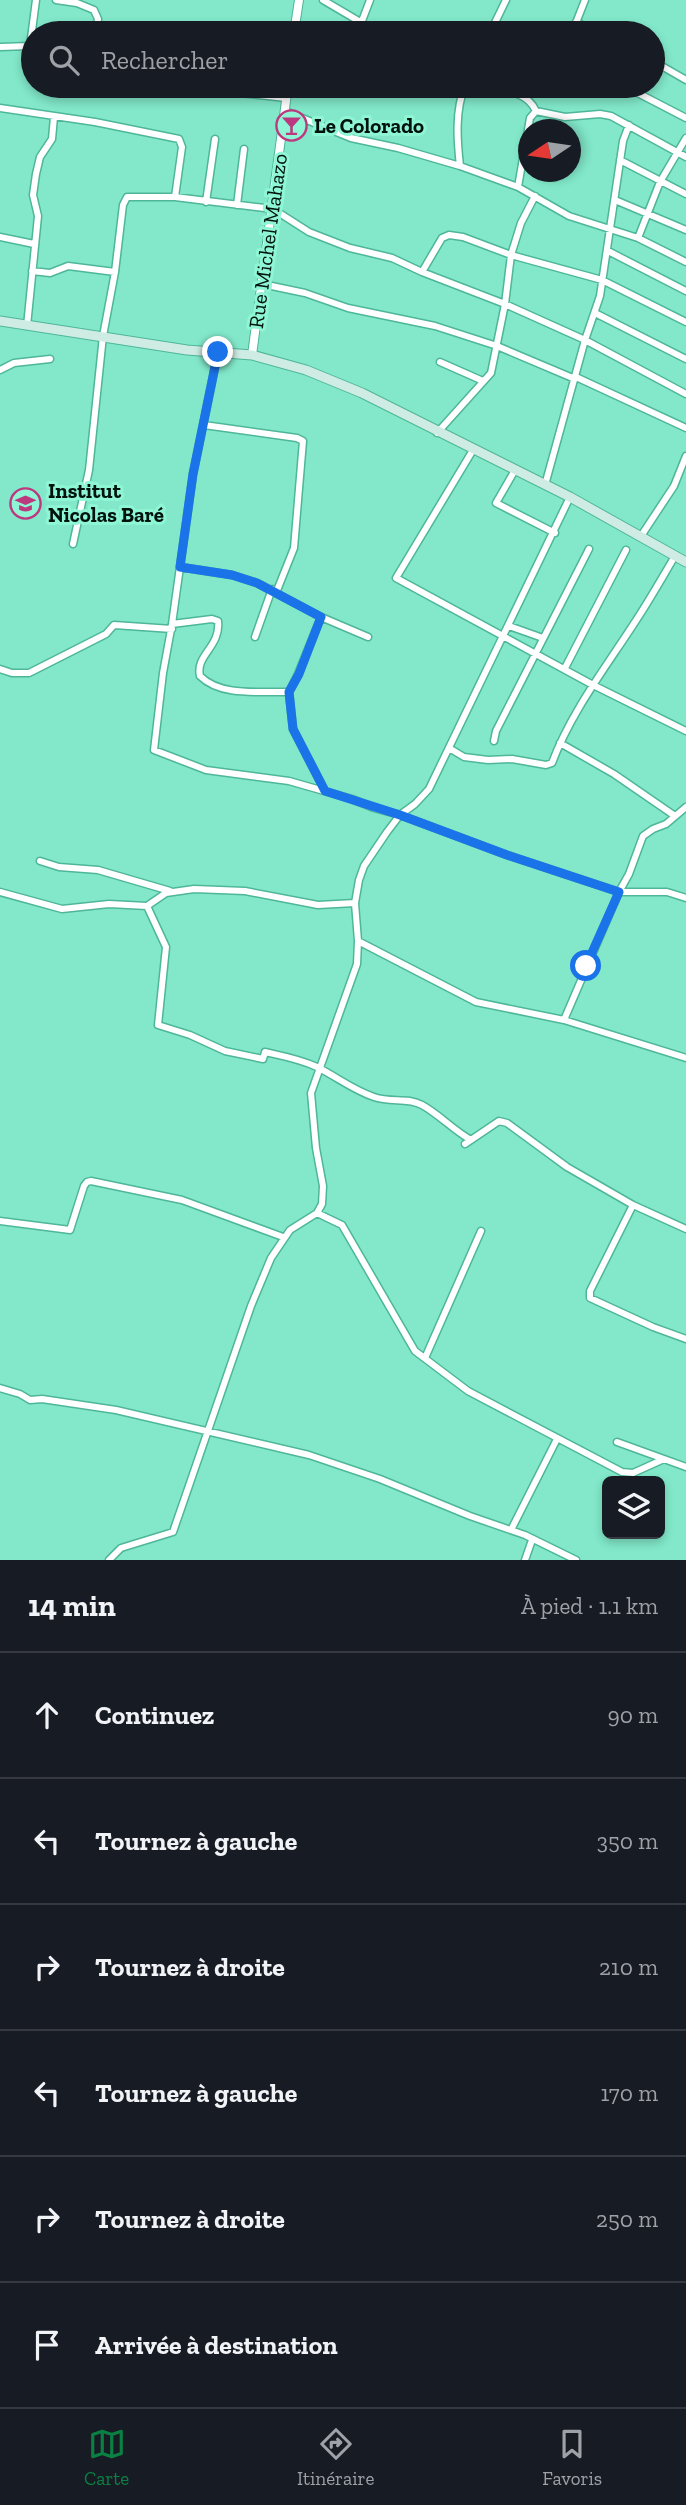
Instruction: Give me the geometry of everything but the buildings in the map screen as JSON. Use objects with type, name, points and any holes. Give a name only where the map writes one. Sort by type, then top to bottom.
[{"type":"main road","points":[[0,321],[187,350],[252,355],[306,370],[362,393],[570,497],[686,562]]},
{"type":"street","points":[[33,21],[36,0]]},
{"type":"street","points":[[56,0],[78,3],[94,10],[98,21]]},
{"type":"street","points":[[296,21],[299,0]]},
{"type":"street","points":[[323,0],[362,21],[370,0]]},
{"type":"street","points":[[496,21],[506,0]]},
{"type":"street","points":[[576,21],[585,0]]},
{"type":"street","points":[[0,47],[21,46]]},
{"type":"street","points":[[665,68],[686,80]]},
{"type":"street","points":[[278,98],[286,99]]},
{"type":"street","points":[[460,166],[457,139],[461,98]]},
{"type":"street","points":[[526,98],[533,102],[537,111]]},
{"type":"street","points":[[649,98],[686,118]]},
{"type":"street","name":"Rue Michel Mahazo","points":[[252,355],[286,99]]},
{"type":"street","points":[[0,107],[179,139],[182,147],[175,197]]},
{"type":"street","points":[[285,111],[351,138],[460,166],[518,187],[569,216],[638,238],[686,262]]},
{"type":"street","points":[[518,187],[530,118],[537,111]]},
{"type":"street","points":[[537,111],[565,117],[600,114],[611,116],[686,157]]},
{"type":"street","points":[[27,326],[33,244],[38,216],[33,195],[40,157],[52,139],[54,117]]},
{"type":"street","points":[[545,485],[602,280],[623,141],[629,125]]},
{"type":"street","points":[[638,238],[660,182],[686,138]]},
{"type":"street","points":[[206,202],[215,139]]},
{"type":"street","points":[[237,205],[244,149]]},
{"type":"street","points":[[620,160],[686,194]]},
{"type":"street","points":[[438,433],[491,373],[505,304],[511,255],[521,223],[535,196]]},
{"type":"street","points":[[73,544],[89,470],[103,337],[125,199],[175,197],[273,209],[309,232],[350,248],[392,258],[505,304],[585,340],[686,394]]},
{"type":"street","points":[[615,200],[686,230]]},
{"type":"street","points":[[0,237],[33,244]]},
{"type":"street","points":[[422,272],[442,237],[463,237],[511,255],[602,280],[686,322]]},
{"type":"street","points":[[608,251],[686,291]]},
{"type":"street","points":[[32,271],[50,273],[68,266],[115,272]]},
{"type":"street","points":[[262,284],[306,293],[348,307],[416,321],[497,346],[686,428]]},
{"type":"street","points":[[594,313],[686,359]]},
{"type":"street","points":[[218,352],[193,474],[163,673],[155,750],[206,770],[279,779],[325,791],[619,892],[667,892],[686,898]]},
{"type":"street","points":[[0,370],[13,363],[50,359]]},
{"type":"street","points":[[440,362],[483,381]]},
{"type":"street","points":[[204,425],[298,438],[303,441],[294,548],[255,637]]},
{"type":"street","points":[[473,450],[396,578],[537,652],[593,685],[686,731]]},
{"type":"street","points":[[641,536],[674,486],[686,456]]},
{"type":"street","points":[[514,470],[496,503],[555,533]]},
{"type":"street","points":[[109,1560],[121,1548],[173,1532],[251,1306],[271,1258],[283,1237],[317,1213],[323,1204],[311,1099],[319,1068],[357,964],[355,903],[363,866],[400,815],[429,789],[555,533],[570,497]]},
{"type":"street","points":[[494,741],[496,731],[589,549]]},
{"type":"street","points":[[565,668],[626,550]]},
{"type":"street","points":[[449,748],[464,757],[512,759],[546,765],[552,763],[560,743],[593,685],[675,556]]},
{"type":"street","points":[[180,567],[232,575],[274,591],[321,617],[368,637]]},
{"type":"street","points":[[321,617],[299,674],[289,692],[293,729],[325,791]]},
{"type":"street","points":[[0,669],[21,675],[29,673],[106,634],[114,625],[172,626],[212,619],[218,621],[216,642],[199,666],[200,676],[205,681],[224,690],[289,692]]},
{"type":"street","points":[[509,625],[540,637]]},
{"type":"street","points":[[560,743],[614,774],[676,816]]},
{"type":"street","points":[[564,1020],[629,874],[643,836],[666,824],[686,807]]},
{"type":"street","points":[[40,861],[59,867],[98,870],[171,892],[236,890],[318,905],[355,903]]},
{"type":"street","points":[[0,892],[62,909],[109,904],[147,906],[158,897],[171,892]]},
{"type":"street","points":[[147,906],[166,947],[158,1025],[226,1051],[262,1059],[265,1052],[302,1060],[354,1090],[376,1098],[407,1100],[420,1104],[468,1142],[499,1121],[507,1123],[567,1167],[633,1205],[686,1229]]},
{"type":"street","points":[[358,941],[476,1002],[564,1020],[686,1058]]},
{"type":"street","points":[[0,1222],[70,1230],[84,1186],[91,1181],[182,1200],[283,1237]]},
{"type":"street","points":[[633,1205],[590,1291],[590,1298],[686,1339]]},
{"type":"street","points":[[317,1213],[342,1225],[415,1351],[468,1391],[622,1472],[633,1474],[664,1459]]},
{"type":"street","points":[[425,1358],[481,1231]]},
{"type":"street","points":[[0,1388],[30,1400],[42,1399],[116,1410],[309,1455],[380,1479],[511,1530],[576,1560]]},
{"type":"street","points":[[511,1530],[557,1439]]},
{"type":"street","points":[[617,1442],[686,1467]]},
{"type":"street","points":[[525,1560],[532,1540]]},
{"type":"place","name":"Le Colorado","points":[[291,126]]},
{"type":"place","name":"Institut Nicolas Baré","points":[[25,503]]},
{"type":"route","points":[[218,352],[193,474],[180,567],[232,575],[257,583],[321,617],[299,674],[289,692],[293,729],[325,791],[619,892],[586,966]]}]
